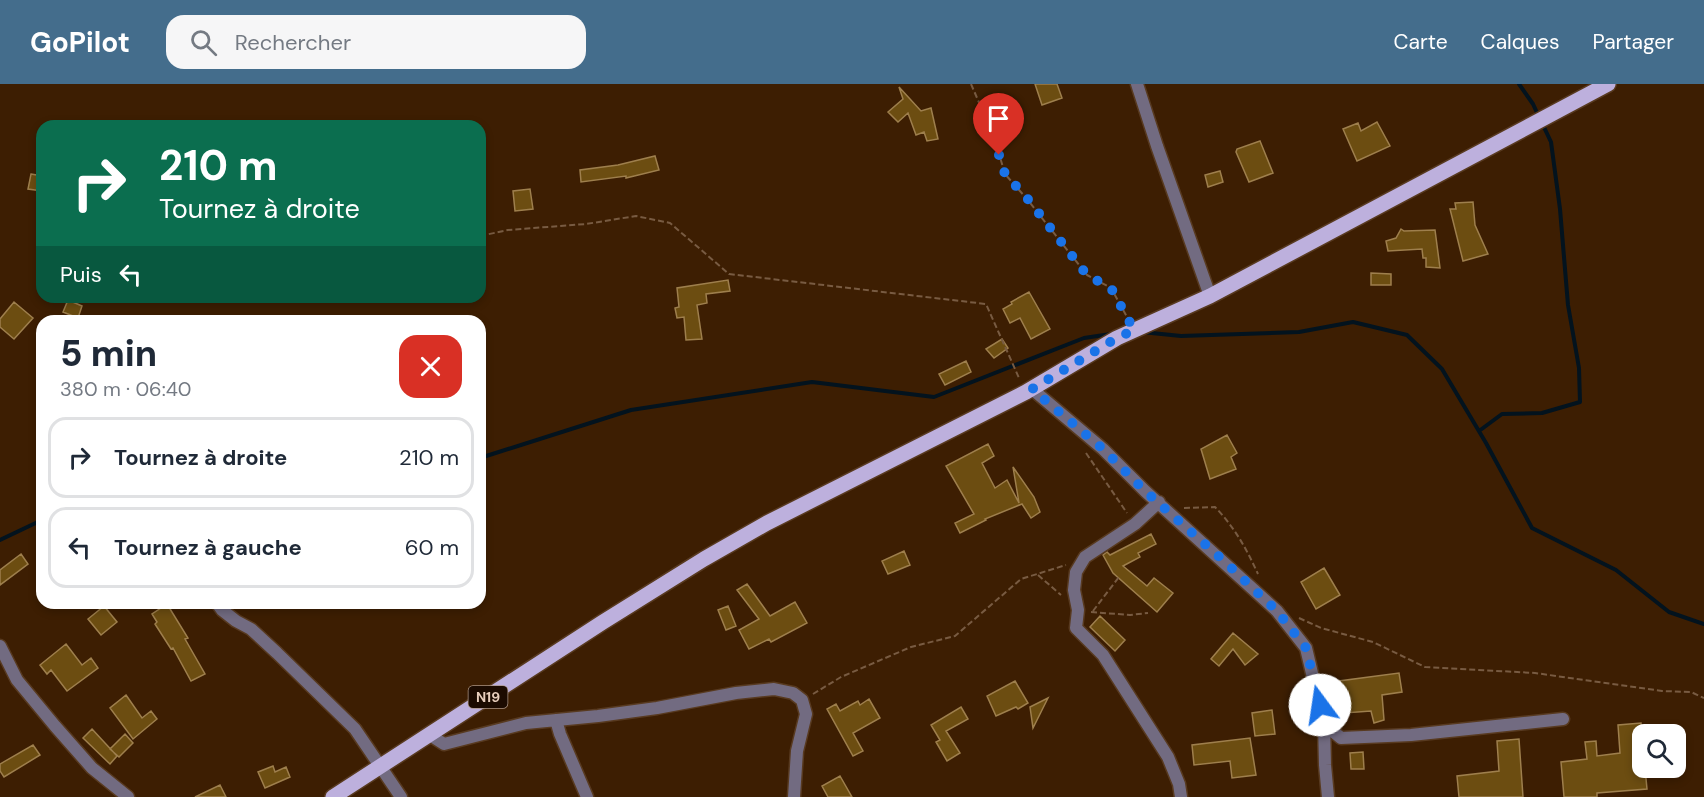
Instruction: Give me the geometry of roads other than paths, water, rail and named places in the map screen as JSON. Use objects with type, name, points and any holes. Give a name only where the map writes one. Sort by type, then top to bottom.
[{"type":"main road","name":"N19","points":[[333,797],[704,559],[826,492],[1029,391],[1117,338],[1210,296],[1608,84]]},
{"type":"street","points":[[1137,84],[1210,296]]},
{"type":"street","points":[[1029,391],[1103,449],[1277,611],[1306,648],[1324,724],[1328,797]]},
{"type":"street","points":[[1159,502],[1135,524],[1085,557],[1076,572],[1074,590],[1078,610],[1076,628],[1103,655],[1168,757],[1179,784],[1181,797]]},
{"type":"street","points":[[221,609],[251,629],[326,699],[354,729],[401,797]]},
{"type":"street","points":[[0,646],[17,680],[55,726],[92,768],[128,797]]},
{"type":"street","points":[[430,735],[444,744],[526,723],[657,708],[736,693],[774,689],[793,693],[802,700],[806,714],[796,751],[794,797]]},
{"type":"street","points":[[1324,724],[1341,738],[1411,735],[1563,719]]},
{"type":"street","points":[[556,720],[587,797]]},
{"type":"waterway","points":[[1519,84],[1539,117]]},
{"type":"waterway","points":[[1479,431],[1502,414],[1542,413],[1580,402],[1579,368],[1568,305],[1560,209],[1551,142],[1542,123]]},
{"type":"waterway","points":[[1142,332],[1181,336],[1299,332],[1353,322],[1407,335],[1442,369],[1486,443],[1532,528],[1616,570],[1669,612],[1704,624]]},
{"type":"waterway","points":[[486,456],[631,410],[812,382],[934,397],[1084,338],[1111,334]]},
{"type":"waterway","points":[[0,540],[36,523]]}]
